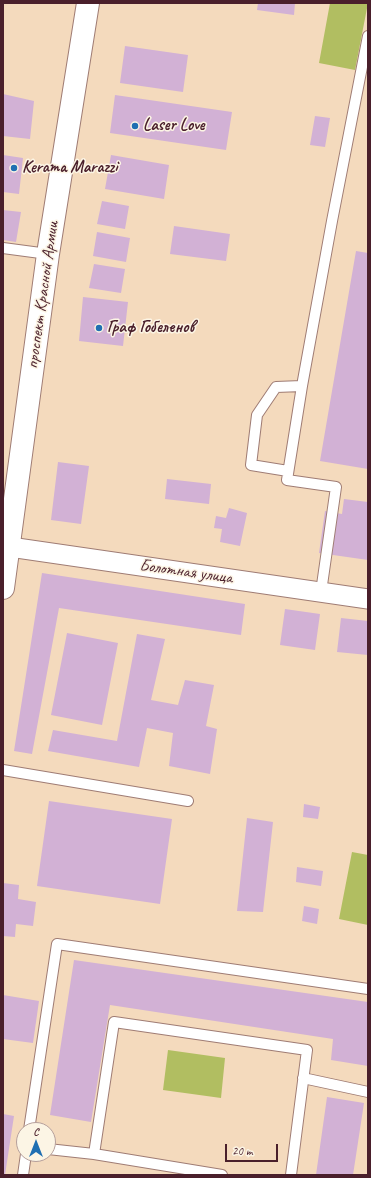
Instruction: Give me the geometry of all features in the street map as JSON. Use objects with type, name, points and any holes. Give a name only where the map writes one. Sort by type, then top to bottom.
[{"type":"main road","name":"проспект Красной Армии","points":[[3,588],[6,547],[48,254],[88,3]]},
{"type":"street","name":"Болотная улица","points":[[6,547],[368,599]]},
{"type":"lane","points":[[321,592],[336,487],[287,480],[302,386],[332,221],[368,36]]},
{"type":"lane","points":[[3,248],[48,254]]},
{"type":"lane","points":[[288,471],[252,465],[257,415],[276,387],[302,386]]},
{"type":"lane","points":[[3,770],[188,801]]},
{"type":"lane","points":[[30,1122],[57,944],[368,989]]},
{"type":"lane","points":[[94,1154],[114,1022],[307,1050],[292,1175]]},
{"type":"lane","points":[[303,1078],[368,1092]]},
{"type":"lane","points":[[56,1150],[94,1154],[222,1175]]},
{"type":"lane","points":[[23,1175],[25,1162]]},
{"type":"green space","points":[[330,3],[368,3],[355,70],[319,63]]},
{"type":"green space","points":[[352,852],[368,855],[368,925],[339,919]]},
{"type":"green space","points":[[168,1050],[225,1058],[221,1098],[163,1090]]},
{"type":"building","points":[[258,3],[295,3],[294,15],[257,10]]},
{"type":"building","points":[[125,46],[188,55],[183,92],[120,83]]},
{"type":"building","points":[[3,94],[34,101],[30,139],[3,136]]},
{"type":"building","points":[[115,95],[232,112],[226,150],[110,133]]},
{"type":"building","points":[[315,116],[330,118],[325,147],[310,145]]},
{"type":"building","points":[[3,155],[23,158],[19,194],[3,192]]},
{"type":"building","points":[[111,155],[169,165],[164,199],[105,189]]},
{"type":"building","points":[[102,201],[129,206],[125,229],[97,224]]},
{"type":"building","points":[[3,210],[21,212],[16,242],[3,240]]},
{"type":"building","points":[[174,226],[230,234],[226,261],[170,254]]},
{"type":"building","points":[[97,232],[130,238],[126,262],[93,256]]},
{"type":"building","points":[[356,251],[368,253],[368,469],[320,461]]},
{"type":"building","points":[[94,264],[125,269],[121,293],[89,288]]},
{"type":"building","points":[[83,297],[128,302],[123,346],[79,341]]},
{"type":"building","points":[[58,462],[89,466],[81,524],[51,520]]},
{"type":"building","points":[[167,479],[211,484],[209,504],[165,499]]},
{"type":"building","points":[[344,499],[368,502],[368,560],[319,553],[325,511],[342,514]]},
{"type":"building","points":[[229,508],[247,513],[240,546],[220,542],[222,529],[214,528],[216,516],[226,518]]},
{"type":"building","points":[[42,573],[245,604],[241,635],[59,608],[32,754],[14,751]]},
{"type":"building","points":[[285,609],[320,614],[315,650],[280,645]]},
{"type":"building","points":[[341,618],[368,621],[368,655],[337,652]]},
{"type":"building","points":[[67,633],[118,643],[102,725],[51,715]]},
{"type":"building","points":[[137,634],[165,639],[151,700],[178,705],[185,680],[214,685],[206,726],[217,729],[210,774],[169,766],[173,733],[147,728],[139,767],[48,751],[53,730],[117,741]]},
{"type":"building","points":[[49,801],[172,819],[160,904],[37,886]]},
{"type":"building","points":[[304,804],[320,807],[318,819],[303,817]]},
{"type":"building","points":[[247,818],[273,822],[263,912],[237,911]]},
{"type":"building","points":[[297,867],[323,871],[321,886],[296,882]]},
{"type":"building","points":[[3,883],[19,885],[18,899],[36,902],[33,926],[16,924],[15,937],[3,936]]},
{"type":"building","points":[[304,906],[319,909],[317,924],[302,921]]},
{"type":"building","points":[[74,960],[368,1002],[368,1066],[331,1060],[333,1039],[110,1005],[91,1122],[50,1115]]},
{"type":"building","points":[[3,995],[39,1001],[33,1043],[3,1039]]},
{"type":"building","points":[[327,1097],[364,1103],[353,1175],[316,1175]]},
{"type":"building","points":[[3,1114],[14,1116],[5,1175],[3,1175]]},
{"type":"place","name":"Laser Love","points":[[135,126]]},
{"type":"place","name":"Kerama Marazzi","points":[[14,168]]},
{"type":"place","name":"Граф Гобеленов","points":[[99,328]]}]
